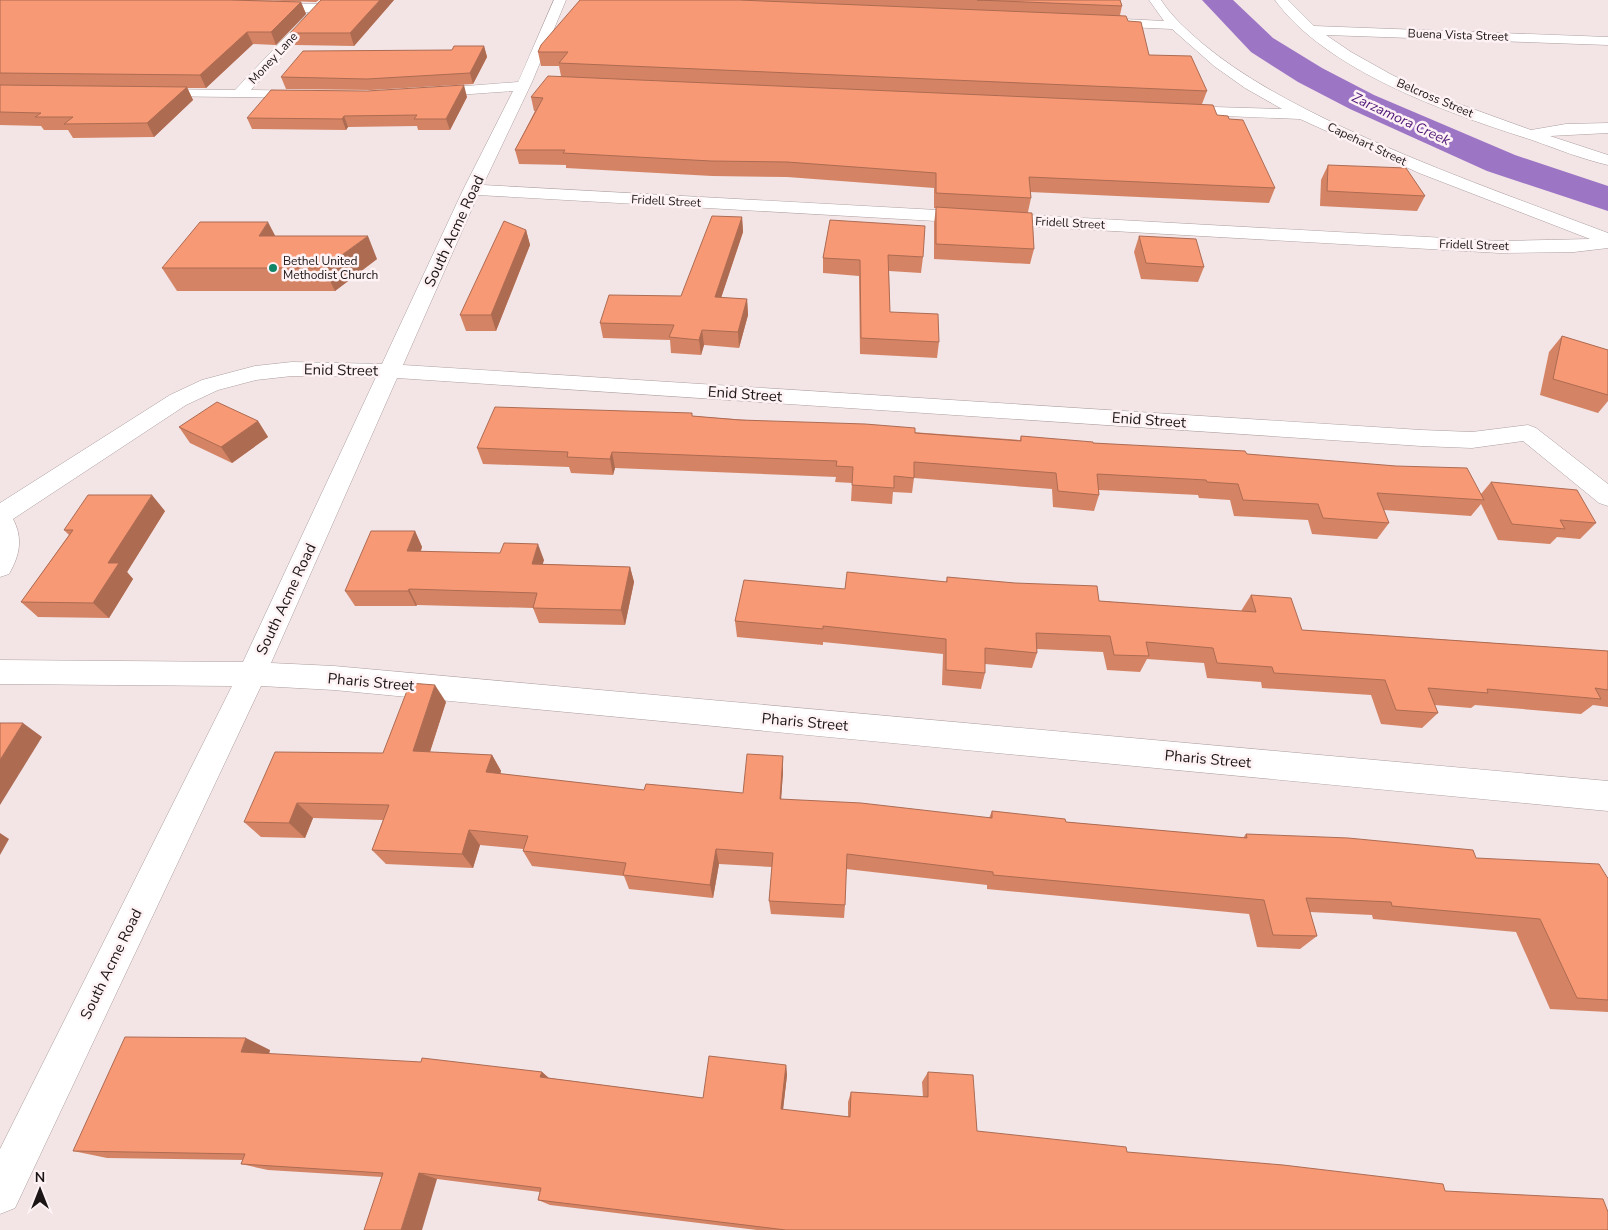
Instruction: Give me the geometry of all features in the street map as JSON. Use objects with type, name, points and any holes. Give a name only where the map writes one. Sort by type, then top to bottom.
[{"type":"street","points":[[560,0],[570,1]]},
{"type":"street","name":"South Acme Road","points":[[0,1193],[252,674],[472,190],[531,83],[560,0]]},
{"type":"street","name":"Capehart Street","points":[[1155,0],[1175,24],[1224,68],[1251,86],[1303,114],[1394,158],[1608,241]]},
{"type":"street","name":"Belcross Street","points":[[1281,0],[1309,30],[1367,67],[1403,86],[1453,107],[1608,160]]},
{"type":"street","points":[[253,6],[324,4]]},
{"type":"street","name":"Money Lane","points":[[239,94],[324,4]]},
{"type":"street","points":[[1096,21],[1175,24]]},
{"type":"street","name":"Buena Vista Street","points":[[1309,30],[1608,41]]},
{"type":"street","points":[[416,94],[531,83]]},
{"type":"street","points":[[140,93],[324,95]]},
{"type":"street","points":[[1166,110],[1303,114]]},
{"type":"street","points":[[1530,134],[1566,129],[1608,128]]},
{"type":"street","name":"Fridell Street","points":[[472,190],[1500,247],[1574,246],[1608,241]]},
{"type":"street","name":"Enid Street","points":[[0,515],[178,400],[210,385],[255,373],[292,369],[390,371],[1422,438],[1472,440],[1528,433],[1608,497]]},
{"type":"street","points":[[0,519],[6,529],[8,549],[0,567]]},
{"type":"street","name":"Pharis Street","points":[[0,672],[252,674],[334,678],[1608,796]]},
{"type":"building","points":[[0,0],[230,0],[301,2],[271,32],[247,32],[200,75],[0,73]]},
{"type":"building","points":[[321,0],[380,0],[350,33],[290,33]]},
{"type":"building","points":[[580,0],[739,0],[1126,16],[1128,21],[1141,22],[1149,55],[1191,56],[1207,91],[559,63],[568,52],[538,52],[541,45]]},
{"type":"building","points":[[977,0],[1120,0],[1122,6]]},
{"type":"building","points":[[454,46],[484,46],[470,73],[367,79],[281,77],[303,51],[452,50]]},
{"type":"building","points":[[548,76],[1213,105],[1217,115],[1228,116],[1229,119],[1243,120],[1275,188],[1029,177],[1031,198],[936,193],[936,173],[787,162],[711,161],[563,153],[565,150],[515,150],[543,98],[531,97]]},
{"type":"building","points":[[0,85],[187,87],[147,123],[64,124],[73,117],[35,117],[41,113],[0,112]]},
{"type":"building","points":[[464,85],[446,119],[414,119],[417,115],[344,116],[342,119],[247,118],[271,90],[367,91]]},
{"type":"building","points":[[1328,165],[1406,168],[1425,196],[1327,191]]},
{"type":"building","points":[[936,207],[1032,213],[1034,249],[936,244]]},
{"type":"building","points":[[712,216],[742,217],[715,297],[747,299],[738,332],[702,330],[699,340],[669,337],[674,325],[600,323],[609,295],[681,296]]},
{"type":"building","points":[[830,220],[925,226],[923,257],[888,255],[890,312],[938,314],[939,342],[861,338],[860,260],[823,258]]},
{"type":"building","points":[[504,221],[526,230],[491,315],[460,315]]},
{"type":"building","points":[[200,222],[268,222],[259,236],[368,236],[324,268],[162,268]]},
{"type":"building","points":[[1139,236],[1196,239],[1204,267],[1146,263]]},
{"type":"building","points":[[1562,336],[1608,350],[1608,395],[1553,379]]},
{"type":"building","points":[[217,402],[258,421],[221,447],[179,427]]},
{"type":"building","points":[[495,407],[692,413],[692,416],[740,420],[865,424],[915,428],[915,433],[1021,441],[1021,436],[1093,443],[1245,451],[1247,454],[1396,466],[1467,468],[1484,500],[1377,493],[1389,523],[1323,518],[1318,504],[1243,500],[1238,484],[1207,482],[1206,480],[1097,474],[1099,495],[1058,491],[1056,473],[914,462],[914,478],[894,476],[894,488],[852,485],[853,467],[836,466],[837,461],[612,452],[610,459],[567,457],[568,452],[477,448]]},
{"type":"building","points":[[1491,482],[1577,490],[1596,523],[1560,520],[1565,529],[1512,524]]},
{"type":"building","points":[[88,495],[152,495],[108,563],[119,563],[93,603],[21,602],[73,530],[64,530]]},
{"type":"building","points":[[371,531],[415,531],[407,551],[500,553],[504,543],[538,544],[532,564],[630,567],[621,610],[533,608],[537,593],[409,589],[408,591],[345,591]]},
{"type":"building","points":[[847,572],[947,582],[947,577],[1015,583],[1097,586],[1099,601],[1256,612],[1251,595],[1291,598],[1302,630],[1608,651],[1608,690],[1595,688],[1601,699],[1487,689],[1488,693],[1428,688],[1438,713],[1396,710],[1385,680],[1274,673],[1272,667],[1217,663],[1213,648],[1146,642],[1149,656],[1114,655],[1110,636],[1036,633],[1037,653],[985,648],[985,673],[946,670],[946,639],[823,626],[823,629],[735,621],[744,580],[845,589]]},
{"type":"building","points":[[410,683],[435,685],[413,751],[492,755],[486,772],[644,790],[646,784],[743,793],[747,754],[783,756],[780,799],[861,803],[992,818],[992,811],[1065,819],[1066,822],[1247,838],[1246,834],[1348,838],[1473,850],[1476,858],[1599,864],[1608,878],[1608,1000],[1577,998],[1540,919],[1392,906],[1391,902],[1306,898],[1317,936],[1273,935],[1264,900],[993,875],[993,872],[847,854],[845,905],[769,901],[773,853],[716,849],[710,885],[623,875],[626,863],[523,851],[528,836],[469,830],[462,854],[372,850],[389,805],[297,803],[289,823],[244,822],[275,752],[383,753]]},
{"type":"building","points":[[0,723],[23,723],[0,760]]},
{"type":"building","points":[[125,1037],[246,1038],[241,1052],[421,1062],[422,1058],[542,1072],[540,1077],[703,1098],[709,1056],[786,1065],[781,1109],[850,1117],[851,1092],[928,1097],[928,1072],[973,1075],[977,1131],[1126,1147],[1127,1152],[1283,1165],[1443,1184],[1445,1191],[1603,1199],[1608,1212],[1608,1230],[786,1230],[538,1200],[541,1188],[419,1173],[401,1230],[364,1230],[383,1173],[241,1164],[245,1154],[73,1151]]},
{"type":"waterway","name":"Zarzamora Creek","points":[[1216,0],[1262,45],[1310,75],[1362,102],[1501,163],[1608,199]]},
{"type":"place","name":"Bethel United Methodist Church","points":[[273,268]]}]
